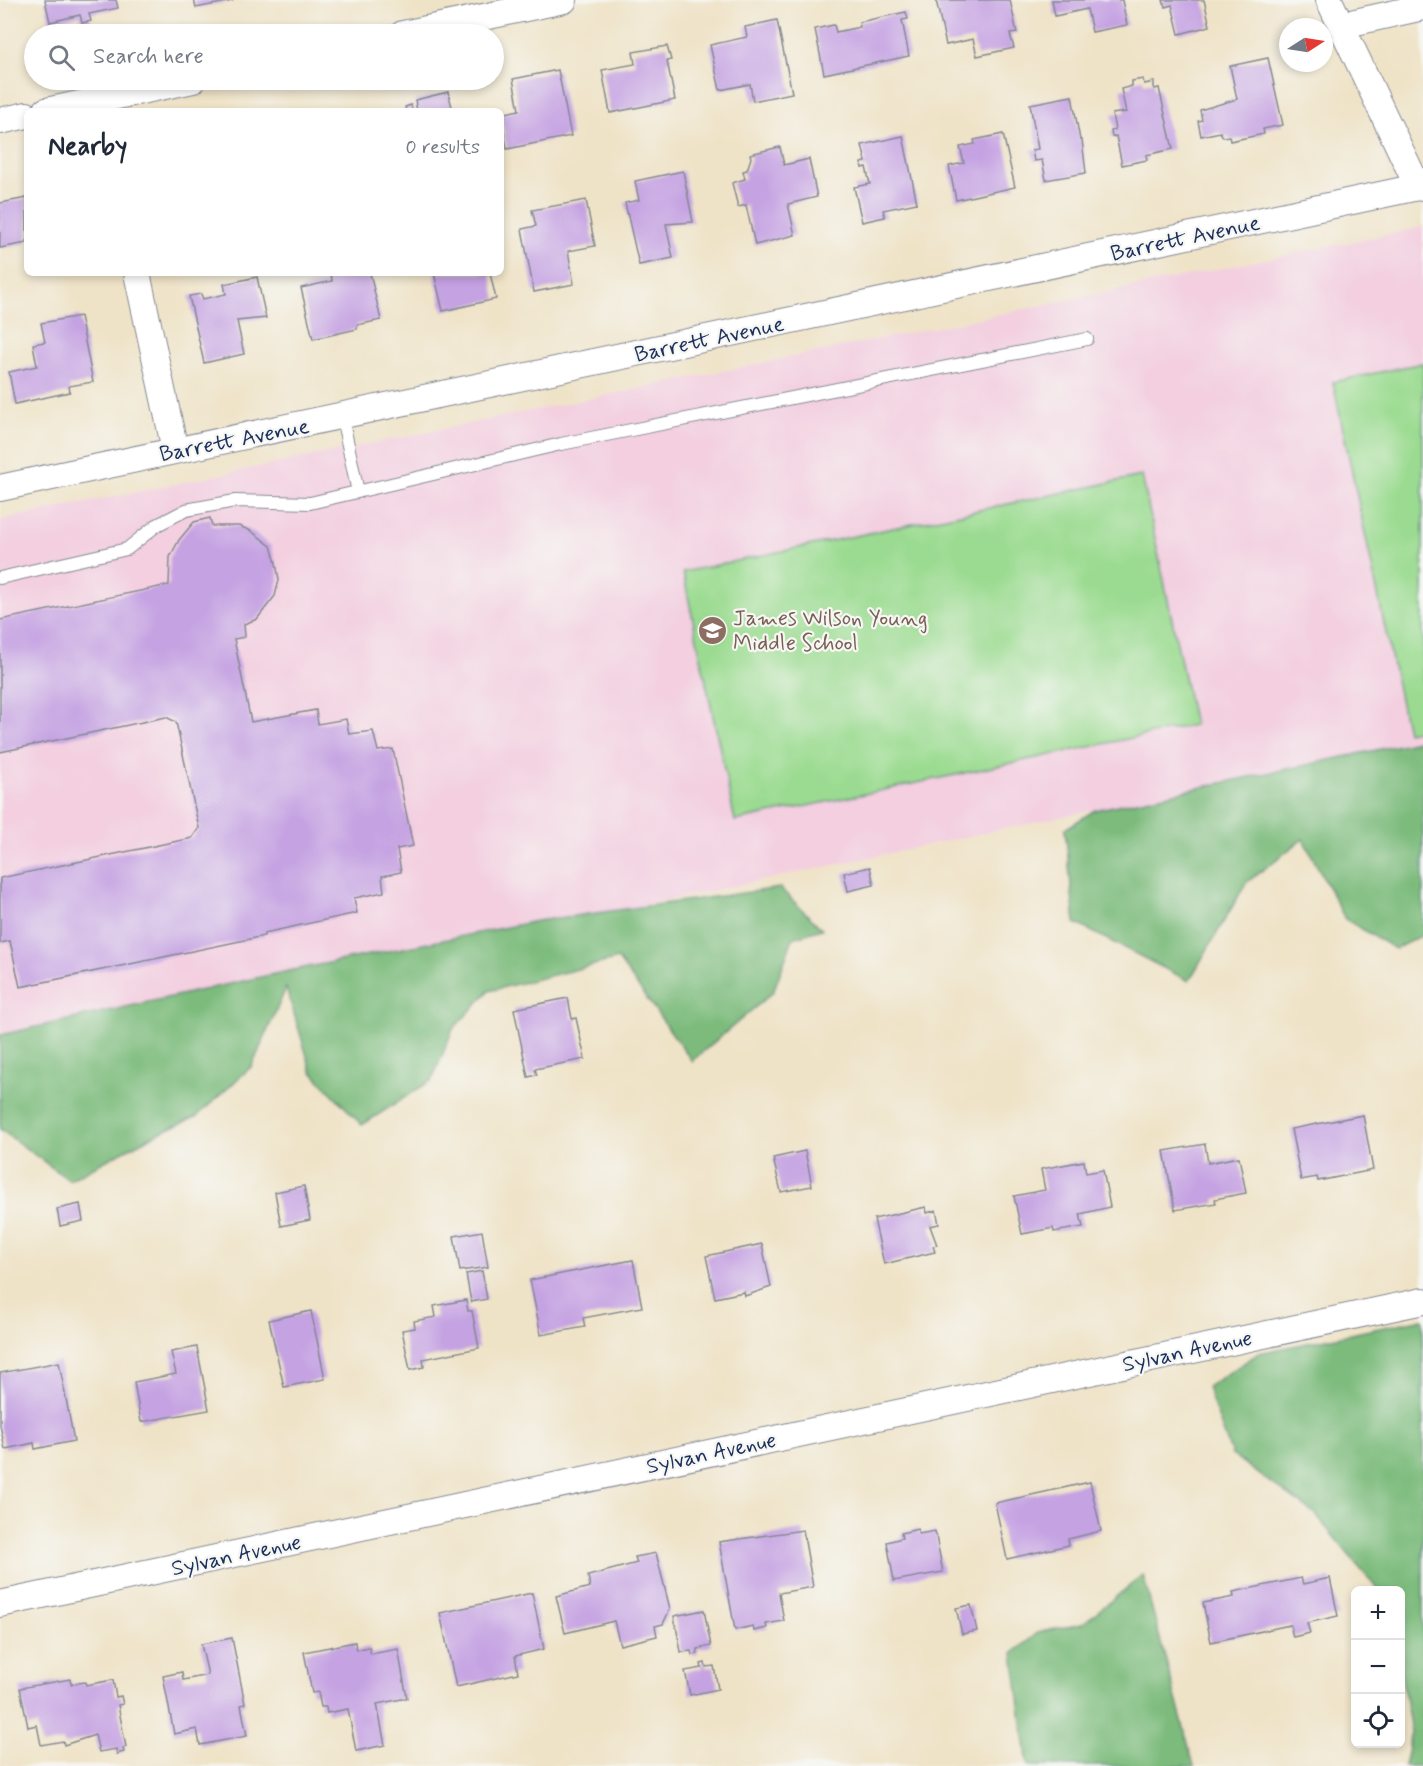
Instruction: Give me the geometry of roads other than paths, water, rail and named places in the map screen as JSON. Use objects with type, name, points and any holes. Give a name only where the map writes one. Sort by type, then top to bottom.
[{"type":"street","points":[[450,24],[564,0]]},
{"type":"street","points":[[1329,0],[1341,25],[1423,7]]},
{"type":"street","name":"Barrett Avenue","points":[[0,488],[1418,187],[1341,25]]},
{"type":"street","points":[[74,108],[101,105],[156,90]]},
{"type":"street","points":[[0,121],[24,116]]},
{"type":"street","points":[[138,276],[175,450]]},
{"type":"street","name":"Sylvan Avenue","points":[[0,1604],[1423,1301]]},
{"type":"lane","points":[[0,578],[127,549],[157,525],[186,510],[235,501],[310,503],[561,444],[1087,339]]},
{"type":"lane","points":[[342,417],[358,492]]},
{"type":"place","name":"James Wilson Young Middle School","points":[[712,630]]}]
